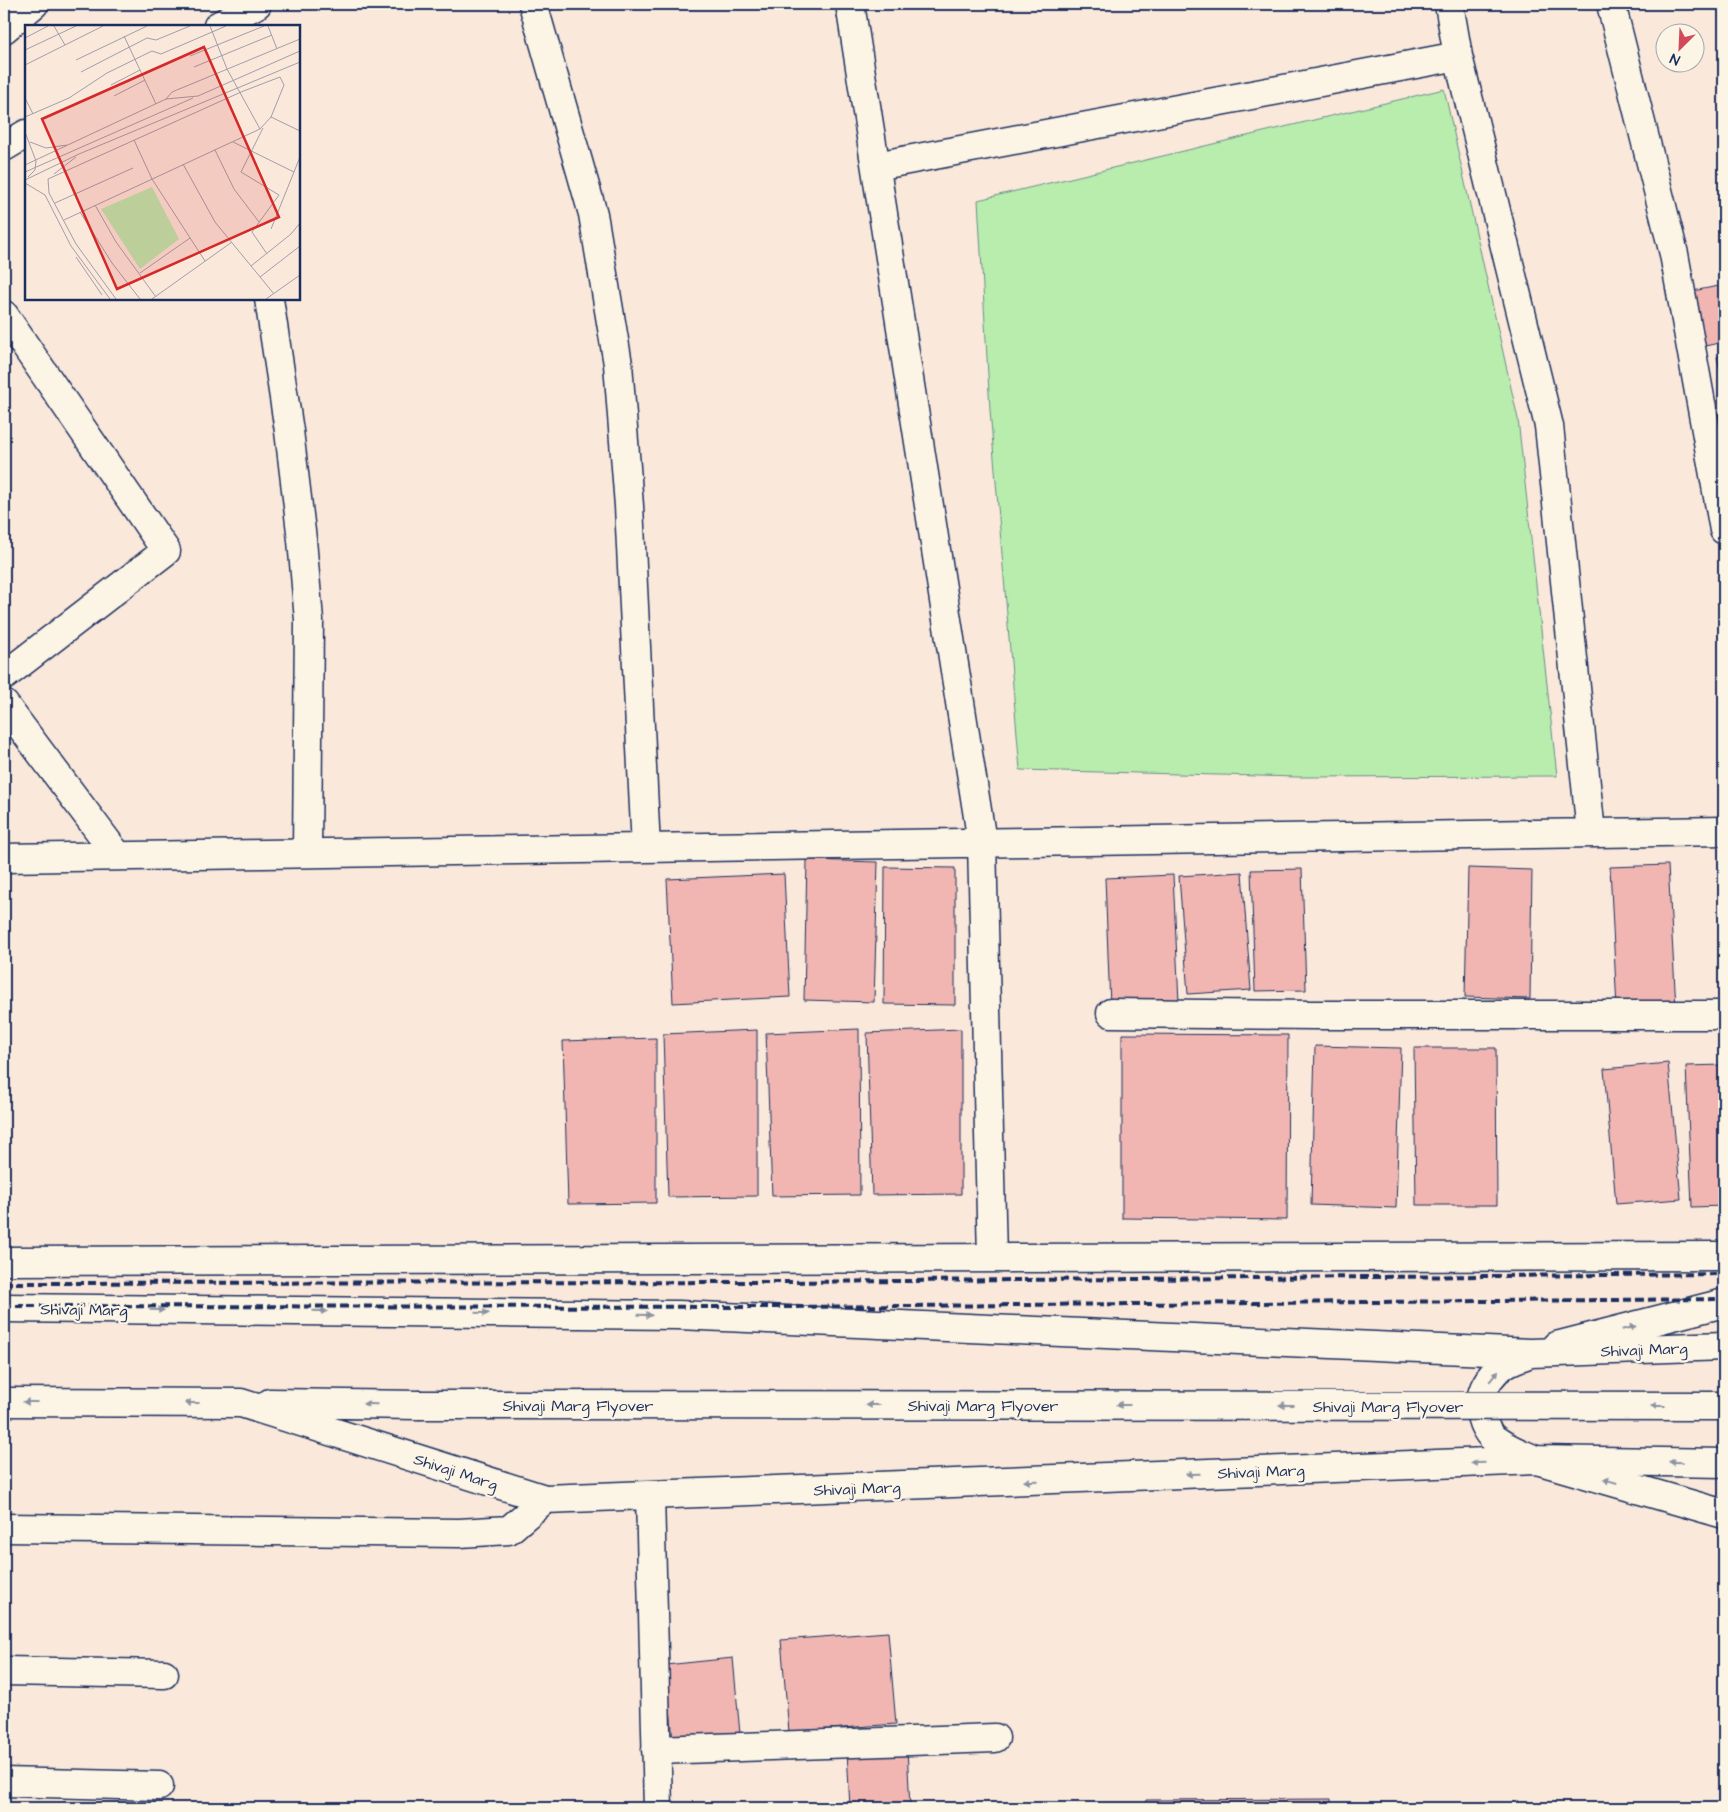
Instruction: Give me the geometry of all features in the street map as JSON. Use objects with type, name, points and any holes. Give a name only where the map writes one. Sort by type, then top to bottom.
[{"type":"street","points":[[4,29],[34,4]]},
{"type":"street","points":[[220,25],[257,4]]},
{"type":"street","points":[[533,4],[593,214],[618,364],[629,506],[646,848]]},
{"type":"street","points":[[850,4],[982,842],[992,1258]]},
{"type":"street","points":[[1449,4],[1458,56],[1549,426],[1591,833]]},
{"type":"street","points":[[1611,4],[1674,254],[1724,530]]},
{"type":"street","points":[[876,166],[1458,56]]},
{"type":"street","points":[[4,147],[25,135]]},
{"type":"street","points":[[269,300],[290,441],[309,620],[306,853]]},
{"type":"street","points":[[4,315],[166,551],[4,676]]},
{"type":"street","points":[[4,704],[118,856]]},
{"type":"street","points":[[4,858],[1724,831]]},
{"type":"street","points":[[1111,1013],[1724,1015]]},
{"type":"street","points":[[4,1261],[1724,1256]]},
{"type":"street","points":[[1724,1304],[1531,1353],[1505,1364],[1493,1376],[1482,1392],[1479,1407],[1482,1423],[1493,1438],[1509,1448],[1537,1460],[1724,1514]]},
{"type":"street","name":"Shivaji Marg","points":[[4,1308],[678,1315],[1531,1353],[1724,1346]]},
{"type":"street","name":"Shivaji Marg","points":[[4,1402],[241,1403],[545,1499],[1537,1460],[1724,1463]]},
{"type":"street","name":"Shivaji Marg Flyover","points":[[241,1403],[419,1405],[1724,1406]]},
{"type":"street","points":[[650,1496],[658,1808]]},
{"type":"street","points":[[4,1528],[459,1533],[509,1530],[545,1499]]},
{"type":"street","points":[[4,1671],[164,1674]]},
{"type":"street","points":[[656,1750],[995,1738]]},
{"type":"street","points":[[4,1782],[158,1786]]},
{"type":"green space","points":[[1444,89],[1518,419],[1557,776],[1298,777],[1020,770],[990,410],[978,200]]},
{"type":"building","points":[[1724,285],[1724,342],[1705,346],[1693,291]]},
{"type":"building","points":[[1724,355],[1724,389],[1717,357]]},
{"type":"building","points":[[807,860],[878,862],[874,1002],[804,1000]]},
{"type":"building","points":[[1668,865],[1676,1007],[1617,1009],[1610,867]]},
{"type":"building","points":[[885,867],[955,868],[955,1005],[884,1004]]},
{"type":"building","points":[[1468,868],[1532,870],[1530,999],[1465,997]]},
{"type":"building","points":[[1302,869],[1306,990],[1255,991],[1251,870]]},
{"type":"building","points":[[1242,872],[1251,990],[1188,994],[1179,876]]},
{"type":"building","points":[[784,874],[790,997],[673,1003],[667,879]]},
{"type":"building","points":[[1173,875],[1179,1003],[1110,1006],[1105,878]]},
{"type":"building","points":[[859,1029],[860,1195],[772,1196],[766,1033]]},
{"type":"building","points":[[961,1029],[961,1194],[872,1195],[867,1033]]},
{"type":"building","points":[[757,1030],[757,1196],[668,1197],[663,1034]]},
{"type":"building","points":[[1122,1034],[1288,1035],[1287,1220],[1122,1218]]},
{"type":"building","points":[[656,1038],[656,1203],[568,1204],[563,1041]]},
{"type":"building","points":[[1315,1046],[1401,1048],[1396,1208],[1311,1205]]},
{"type":"building","points":[[1414,1048],[1496,1048],[1497,1205],[1416,1205]]},
{"type":"building","points":[[1668,1063],[1681,1199],[1616,1204],[1604,1069]]},
{"type":"building","points":[[1724,1065],[1724,1206],[1692,1207],[1686,1066]]},
{"type":"building","points":[[888,1632],[896,1724],[789,1732],[781,1640]]},
{"type":"building","points":[[733,1658],[740,1734],[673,1740],[666,1665]]},
{"type":"building","points":[[907,1748],[910,1808],[850,1808],[847,1751]]},
{"type":"building","points":[[1331,1799],[1331,1808],[1146,1808],[1146,1800]]},
{"type":"railway","points":[[4,1283],[786,1282],[1724,1274]]},
{"type":"railway","points":[[4,1306],[786,1307],[1724,1299]]}]
